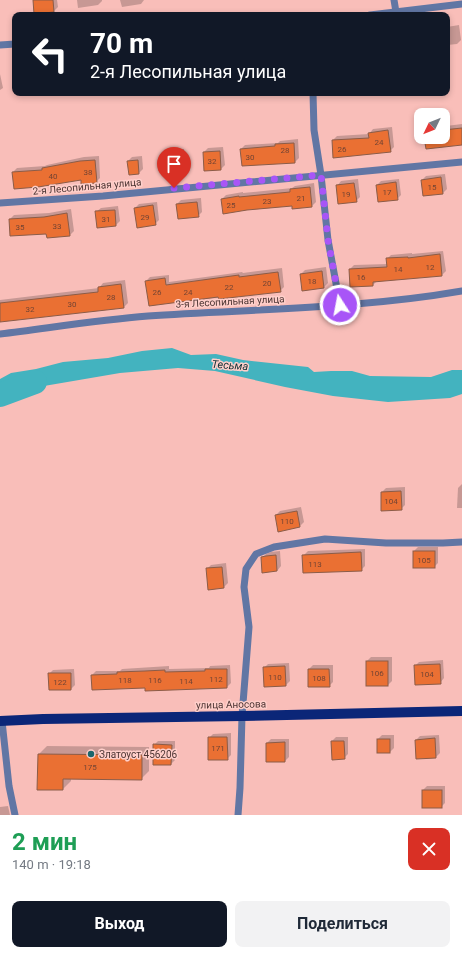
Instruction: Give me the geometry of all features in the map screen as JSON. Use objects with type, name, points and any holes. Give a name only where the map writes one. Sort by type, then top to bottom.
[{"type":"main road","name":"улица Аносова","points":[[1,721],[462,711]]},
{"type":"street","points":[[394,0],[396,12],[462,4]]},
{"type":"street","points":[[0,45],[12,44]]},
{"type":"street","points":[[313,96],[314,130],[321,175],[328,240],[340,305]]},
{"type":"street","name":"2-я Лесопильная улица","points":[[0,204],[103,196],[462,162]]},
{"type":"street","name":"3-я Лесопильная улица","points":[[0,334],[146,316],[340,305],[436,295],[462,290]]},
{"type":"street","points":[[238,815],[242,716],[249,627],[244,587],[246,569],[256,554],[274,547],[325,539],[386,543],[462,542]]},
{"type":"street","points":[[1,721],[8,786],[15,815]]},
{"type":"water","points":[[172,348],[191,355],[216,354],[243,360],[308,367],[314,372],[352,371],[370,376],[431,377],[452,370],[462,370],[462,394],[450,398],[388,402],[333,396],[215,371],[178,368],[120,373],[3,393],[0,395],[0,379],[11,373],[36,369],[63,362],[108,358],[142,351]]},
{"type":"building","points":[[33,0],[53,0],[54,12],[34,12]]},
{"type":"building","points":[[462,128],[462,145],[426,149],[425,144],[450,144],[450,129]]},
{"type":"building","points":[[388,130],[391,152],[333,158],[332,140],[369,138],[368,133]]},
{"type":"building","points":[[294,143],[295,163],[242,166],[240,149]]},
{"type":"building","points":[[220,151],[221,170],[204,171],[203,152]]},
{"type":"building","points":[[180,153],[181,172],[163,174],[161,154]]},
{"type":"building","points":[[95,160],[97,183],[81,184],[81,180],[38,187],[14,189],[12,172],[42,170],[42,168],[80,161]]},
{"type":"building","points":[[138,160],[139,174],[129,175],[127,161]]},
{"type":"building","points":[[441,177],[443,194],[423,196],[421,180]]},
{"type":"building","points":[[396,182],[398,200],[378,202],[376,185]]},
{"type":"building","points":[[354,183],[357,202],[338,204],[336,185]]},
{"type":"building","points":[[310,187],[312,207],[292,209],[292,206],[247,210],[223,214],[221,199],[290,192],[290,189]]},
{"type":"building","points":[[197,202],[199,217],[178,219],[176,204]]},
{"type":"building","points":[[153,205],[156,225],[137,228],[134,208]]},
{"type":"building","points":[[115,210],[116,226],[97,228],[95,211]]},
{"type":"building","points":[[67,213],[70,236],[47,238],[46,234],[10,236],[9,219],[44,217]]},
{"type":"building","points":[[440,254],[442,276],[373,282],[373,286],[350,287],[349,269],[387,267],[386,258],[408,258]]},
{"type":"building","points":[[322,271],[324,288],[302,291],[300,274]]},
{"type":"building","points":[[278,272],[281,292],[219,299],[218,297],[149,306],[145,281],[165,278],[166,285],[239,275],[239,277]]},
{"type":"building","points":[[121,284],[124,308],[0,322],[0,303],[98,292],[98,287]]},
{"type":"building","points":[[401,491],[402,510],[381,511],[381,492]]},
{"type":"building","points":[[297,511],[300,527],[278,532],[275,515]]},
{"type":"building","points":[[413,551],[435,551],[435,568],[413,568]]},
{"type":"building","points":[[361,552],[362,571],[303,573],[302,555]]},
{"type":"building","points":[[276,555],[277,571],[262,573],[261,557]]},
{"type":"building","points":[[222,567],[224,588],[208,590],[206,568]]},
{"type":"building","points":[[366,661],[388,661],[388,686],[366,686]]},
{"type":"building","points":[[440,664],[441,684],[415,685],[414,665]]},
{"type":"building","points":[[285,666],[286,686],[264,687],[263,667]]},
{"type":"building","points":[[205,669],[227,669],[227,688],[145,691],[145,688],[92,690],[91,675],[117,674],[117,672],[165,670],[165,672],[205,671]]},
{"type":"building","points":[[308,669],[329,669],[330,687],[308,687]]},
{"type":"building","points":[[48,673],[71,673],[71,690],[49,690]]},
{"type":"building","points":[[208,737],[227,737],[228,760],[208,760]]},
{"type":"building","points":[[435,738],[436,758],[416,759],[415,740]]},
{"type":"building","points":[[377,739],[390,739],[390,753],[377,753]]},
{"type":"building","points":[[331,741],[344,741],[345,759],[332,760]]},
{"type":"building","points":[[285,742],[285,762],[266,762],[266,743]]},
{"type":"building","points":[[153,744],[172,745],[171,765],[153,765]]},
{"type":"building","points":[[38,754],[142,755],[142,780],[63,779],[63,790],[37,790]]},
{"type":"building","points":[[422,790],[442,790],[442,808],[422,808]]},
{"type":"waterway","name":"Тесьма","points":[[0,395],[35,382]]},
{"type":"place","name":"Златоуст 456206","points":[[91,754]]},
{"type":"route","points":[[174,188],[321,175],[328,240],[340,305]]}]
